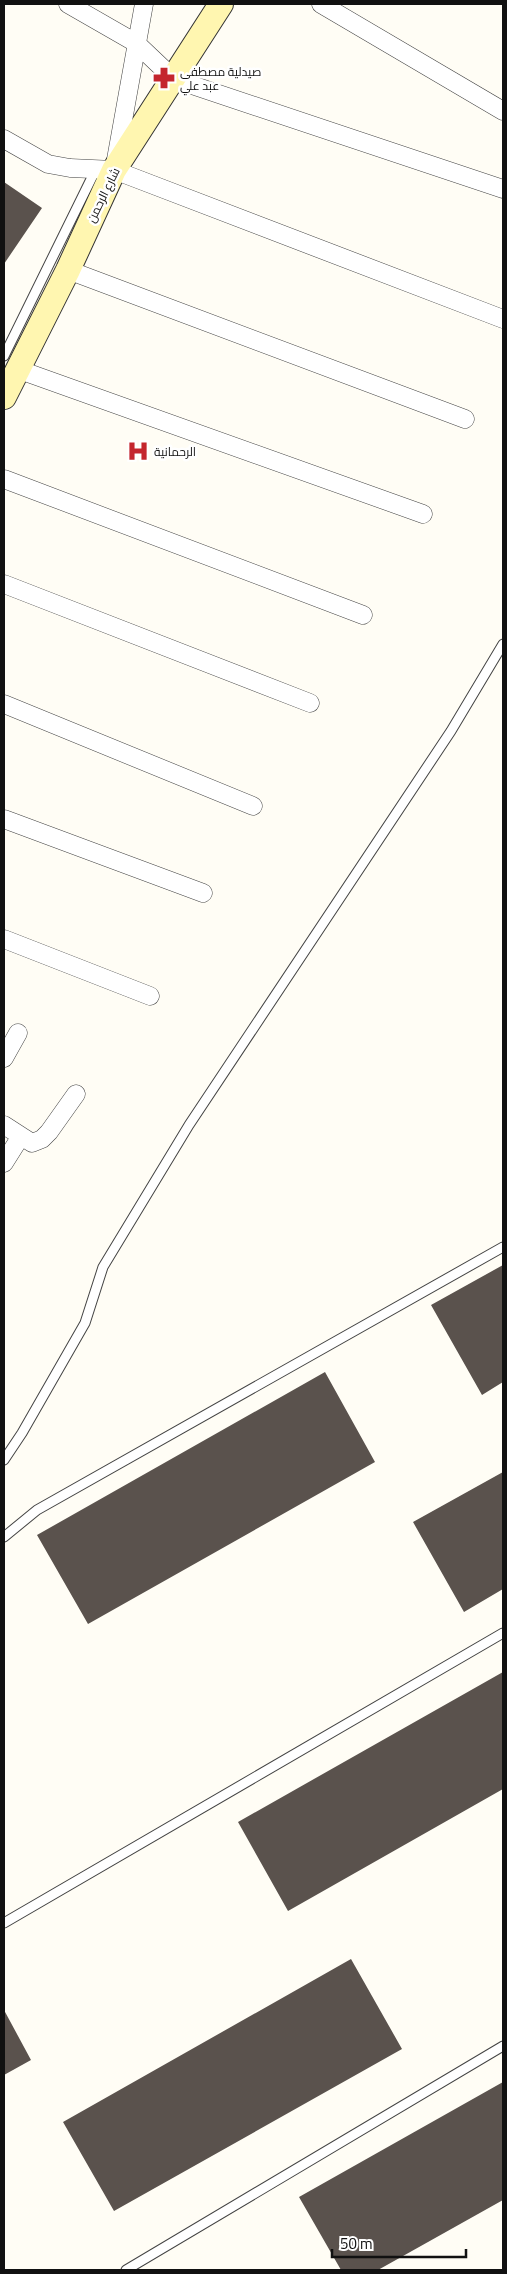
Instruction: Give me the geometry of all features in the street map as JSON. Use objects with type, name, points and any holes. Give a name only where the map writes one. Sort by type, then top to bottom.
[{"type":"street","points":[[68,4],[136,42],[174,79],[503,189]]},
{"type":"street","points":[[105,170],[144,4]]},
{"type":"street","name":"شارع الرحمن","points":[[4,397],[11,363],[68,270],[105,170],[174,79],[221,4]]},
{"type":"street","points":[[321,4],[503,112]]},
{"type":"street","points":[[4,138],[48,164],[70,168],[105,170],[503,319]]},
{"type":"street","points":[[68,270],[465,420]]},
{"type":"street","points":[[11,363],[423,514]]},
{"type":"street","points":[[4,479],[363,616]]},
{"type":"street","points":[[4,584],[310,704]]},
{"type":"street","points":[[4,704],[253,806]]},
{"type":"street","points":[[4,819],[203,893]]},
{"type":"street","points":[[4,939],[150,996]]},
{"type":"street","points":[[4,1058],[18,1033]]},
{"type":"street","points":[[4,1125],[32,1143],[42,1139],[76,1094]]},
{"type":"street","points":[[4,1163],[21,1136]]},
{"type":"lane","points":[[11,363],[105,170]]},
{"type":"lane","points":[[4,1460],[22,1434],[85,1323],[103,1267],[184,1134],[451,731],[503,644]]},
{"type":"lane","points":[[4,1537],[37,1510],[503,1247]]},
{"type":"lane","points":[[4,1923],[503,1633]]},
{"type":"lane","points":[[126,2270],[503,2046]]},
{"type":"building","points":[[4,182],[42,208],[4,264]]},
{"type":"building","points":[[503,1265],[503,1382],[482,1395],[431,1305]]},
{"type":"building","points":[[325,1372],[375,1462],[88,1624],[37,1535]]},
{"type":"building","points":[[503,1472],[503,1589],[464,1612],[413,1522]]},
{"type":"building","points":[[503,1672],[503,1789],[288,1911],[238,1822]]},
{"type":"building","points":[[351,1959],[402,2049],[114,2211],[63,2122]]},
{"type":"building","points":[[4,2010],[31,2060],[4,2075]]},
{"type":"building","points":[[503,2082],[503,2200],[378,2270],[341,2270],[299,2197]]},
{"type":"place","name":"صيدلية مصطفى عبد علي","points":[[164,78]]},
{"type":"place","name":"الرحمانية","points":[[138,451]]}]
